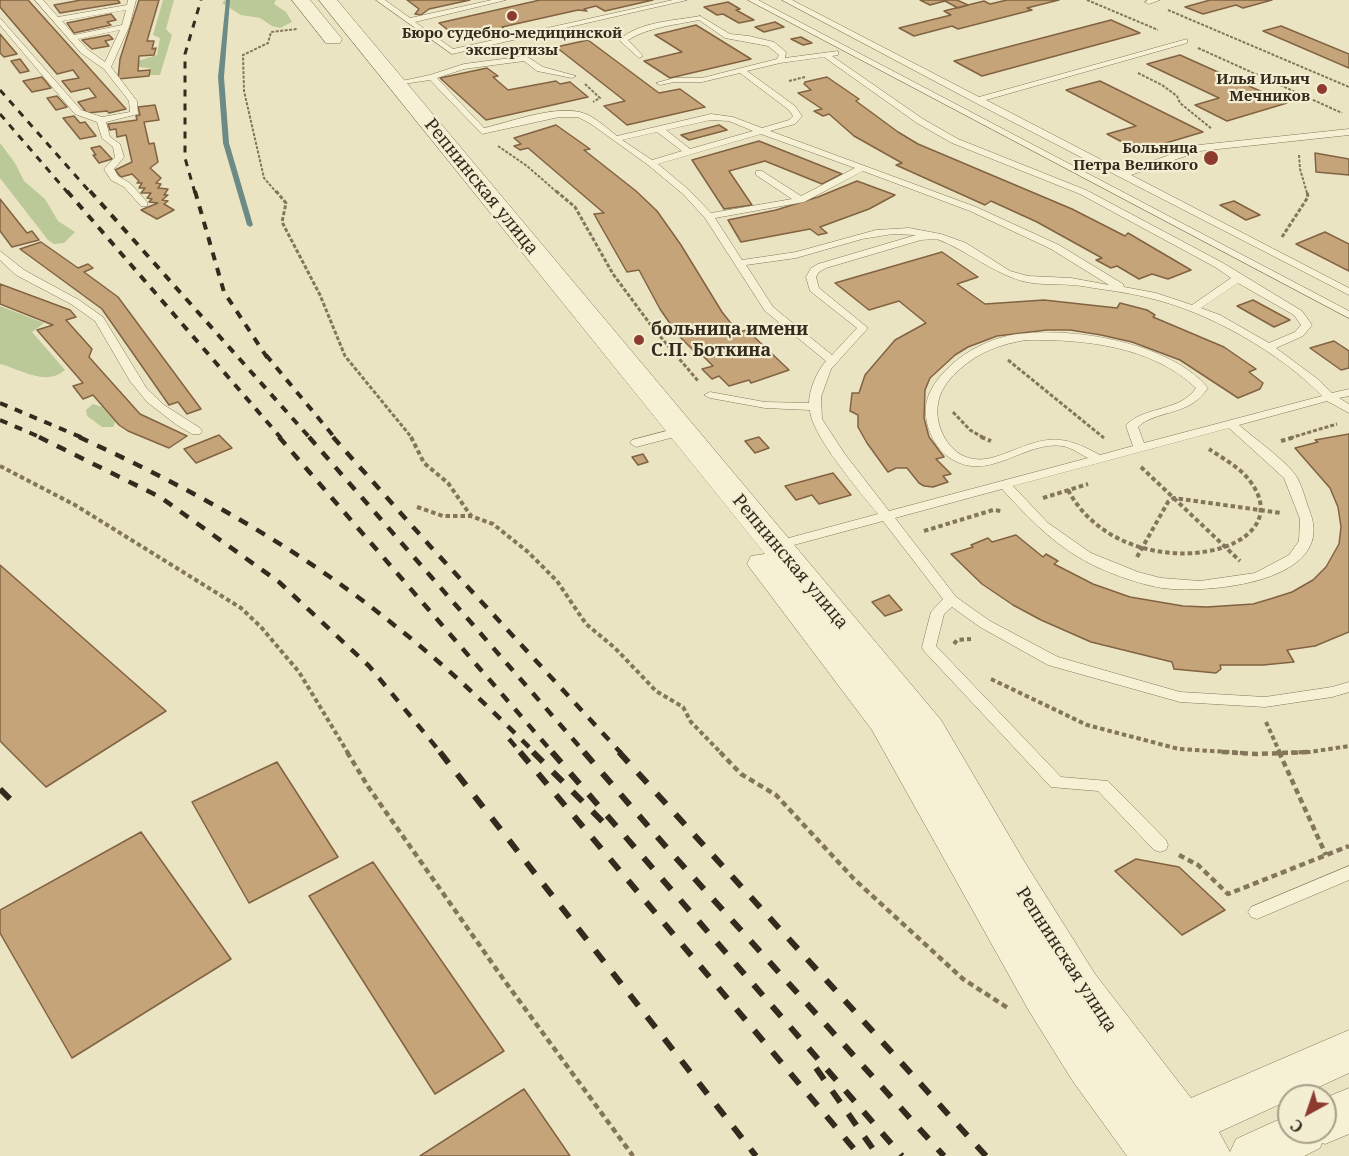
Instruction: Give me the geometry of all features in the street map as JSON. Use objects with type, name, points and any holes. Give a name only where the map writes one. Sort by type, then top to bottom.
[{"type":"street","name":"Репнинская улица","points":[[301,0],[660,437],[885,720],[1045,997],[1088,1065],[1179,1148]]},
{"type":"street","name":"Репнинская улица","points":[[328,0],[396,83],[660,437]]},
{"type":"street","points":[[1179,1148],[1349,1051]]},
{"type":"street","points":[[1253,1156],[1278,1144]]},
{"type":"lane","points":[[380,0],[452,52],[683,0]]},
{"type":"lane","points":[[409,21],[502,0]]},
{"type":"lane","points":[[752,0],[762,9],[848,50],[1349,315]]},
{"type":"lane","points":[[786,0],[1349,292]]},
{"type":"lane","points":[[0,20],[78,112],[101,120],[135,114],[133,101],[107,67],[84,51],[56,20],[43,1]]},
{"type":"lane","points":[[56,20],[131,4],[107,67]]},
{"type":"lane","points":[[639,56],[623,40],[643,30],[699,18],[728,36],[749,38],[771,44],[783,54],[780,62]]},
{"type":"lane","points":[[72,38],[124,27]]},
{"type":"lane","points":[[977,100],[1184,41]]},
{"type":"lane","points":[[660,83],[674,80],[702,80],[780,62],[848,50]]},
{"type":"lane","points":[[826,55],[920,120],[955,141],[1083,192],[1219,265],[1298,314],[1307,325],[1299,334],[1267,348]]},
{"type":"lane","points":[[396,83],[494,62],[526,58],[540,69],[572,76]]},
{"type":"lane","points":[[651,164],[792,122],[798,116],[792,108],[743,72]]},
{"type":"lane","points":[[432,77],[482,131],[548,116],[574,114],[583,116],[651,164],[686,192],[709,216],[769,309],[833,361]]},
{"type":"lane","points":[[615,139],[711,117],[730,119],[973,209],[1055,247],[1126,291]]},
{"type":"lane","points":[[101,120],[105,138],[117,146],[120,156],[109,169],[114,178],[127,185],[144,204]]},
{"type":"lane","points":[[659,129],[689,152]]},
{"type":"lane","points":[[1122,175],[1199,148],[1349,132]]},
{"type":"lane","points":[[709,216],[801,200],[863,168]]},
{"type":"lane","points":[[759,173],[801,200]]},
{"type":"lane","points":[[740,263],[796,255],[886,230],[910,230],[938,236],[962,245],[1006,273],[1027,279],[1071,281],[1152,295],[1195,308],[1216,317],[1267,348],[1315,382],[1330,398],[1349,409]]},
{"type":"lane","points":[[938,236],[920,237],[815,270],[811,277],[814,289],[863,328],[826,368],[815,397],[815,407],[816,418],[833,446],[951,600],[985,624],[1053,661],[1180,697],[1265,702],[1332,692],[1349,687]]},
{"type":"lane","points":[[0,254],[35,282],[79,303],[101,321],[138,388],[162,412],[196,430]]},
{"type":"lane","points":[[1195,308],[1238,278]]},
{"type":"lane","points":[[1098,459],[1066,443],[1051,442],[991,462],[974,463],[958,458],[945,449],[935,433],[929,407],[939,385],[957,364],[982,348],[1008,339],[1041,336],[1085,338],[1130,348],[1155,357],[1195,379],[1202,388],[1197,398],[1180,407],[1139,417],[1132,426],[1140,448]]},
{"type":"lane","points":[[765,549],[1349,392]]},
{"type":"lane","points":[[710,395],[765,405],[815,407]]},
{"type":"lane","points":[[1005,485],[1043,526],[1086,556],[1124,571],[1161,583],[1200,586],[1258,577],[1294,558],[1306,541],[1306,519],[1290,476],[1231,424]]},
{"type":"lane","points":[[951,600],[938,612],[929,647],[1057,783],[1102,785],[1160,845]]},
{"type":"lane","points":[[1257,912],[1349,873]]},
{"type":"path","points":[[1087,0],[1349,116]]},
{"type":"path","points":[[1153,1],[1349,87]]},
{"type":"path","points":[[306,28],[272,32],[268,43],[243,55],[244,91],[264,178],[286,203],[282,222],[320,295],[345,356],[376,397],[409,433],[424,463],[448,483],[471,516]]},
{"type":"path","points":[[1114,61],[1162,85],[1231,145]]},
{"type":"path","points":[[572,76],[586,84],[600,98],[579,107],[574,114]]},
{"type":"path","points":[[482,131],[575,207],[613,274],[653,328],[710,395]]},
{"type":"path","points":[[1273,253],[1308,197],[1304,177],[1297,161],[1300,148],[1317,135]]},
{"type":"path","points":[[998,364],[1017,358]]},
{"type":"path","points":[[951,410],[965,427],[981,438],[995,442]]},
{"type":"path","points":[[1068,490],[1078,508],[1101,530],[1143,547],[1169,553],[1200,554],[1227,549],[1243,540],[1256,528],[1261,510],[1259,499],[1250,483],[1236,467],[1209,448]]},
{"type":"path","points":[[0,466],[75,505],[212,589],[241,608],[261,627],[299,672],[369,788],[504,980],[633,1156]]},
{"type":"path","points":[[1124,571],[1133,565],[1168,502],[1174,498],[1261,510],[1306,519]]},
{"type":"path","points":[[417,507],[432,515],[447,518],[471,516],[493,524],[528,552],[557,581],[586,624],[615,648],[656,691],[683,707],[691,722],[741,774],[776,795],[854,879],[963,979],[1009,1008]]},
{"type":"path","points":[[1262,714],[1326,855]]},
{"type":"path","points":[[1160,845],[1198,865],[1228,894],[1349,846]]},
{"type":"green space","points":[[163,0],[174,0],[166,29],[172,35],[160,75],[149,75],[150,68],[137,67],[138,61],[157,55],[160,38],[153,35]]},
{"type":"green space","points":[[225,0],[276,0],[274,4],[286,12],[292,22],[280,28],[272,26],[260,18],[241,15],[222,3]]},
{"type":"green space","points":[[0,143],[15,163],[24,181],[45,199],[58,221],[75,232],[64,243],[54,244],[48,240],[0,178]]},
{"type":"green space","points":[[0,306],[44,323],[32,332],[65,370],[58,375],[41,377],[0,364]]},
{"type":"green space","points":[[93,404],[102,407],[115,422],[113,427],[102,427],[87,416],[86,410]]},
{"type":"building","points":[[0,0],[28,0],[126,109],[109,113],[107,111],[87,113],[78,102],[96,97],[89,88],[71,92],[62,81],[79,78],[73,70],[57,74],[0,7]]},
{"type":"building","points":[[81,0],[118,0],[120,3],[60,13],[54,5]]},
{"type":"building","points":[[139,0],[159,0],[147,41],[154,41],[152,49],[156,48],[154,55],[139,56],[138,71],[150,70],[149,76],[118,79],[120,59]]},
{"type":"building","name":"Бюро судебно-медицинской экспертизы","points":[[407,0],[470,0],[429,9],[421,15],[415,14],[419,9]]},
{"type":"building","name":"Бюро судебно-медицинской экспертизы","points":[[540,0],[653,0],[605,11],[596,6],[584,9],[587,11],[578,10],[502,27],[505,29],[498,31],[495,29],[457,37],[439,23]]},
{"type":"building","points":[[920,0],[957,0],[968,5],[958,8],[945,1],[930,5]]},
{"type":"building","points":[[1007,0],[1059,0],[1027,8],[1032,10],[958,29],[952,26],[914,36],[899,28],[951,15],[944,11],[984,1],[990,4]]},
{"type":"building","points":[[1210,0],[1272,0],[1243,8],[1236,5],[1203,14],[1185,7]]},
{"type":"building","points":[[728,2],[740,9],[736,10],[754,20],[739,23],[723,14],[717,15],[704,7]]},
{"type":"building","points":[[111,14],[116,20],[107,22],[111,25],[74,33],[67,23]]},
{"type":"building","points":[[1111,20],[1140,33],[982,76],[954,61]]},
{"type":"building","points":[[775,22],[784,27],[764,32],[755,27]]},
{"type":"building","points":[[696,25],[751,59],[670,78],[644,61],[682,52],[655,35]]},
{"type":"building","points":[[1281,26],[1349,54],[1349,68],[1263,31]]},
{"type":"building","points":[[0,34],[17,54],[4,57],[0,53]]},
{"type":"building","points":[[109,35],[113,39],[105,41],[109,46],[92,49],[82,40]]},
{"type":"building","points":[[801,37],[812,43],[803,45],[791,39]]},
{"type":"building","points":[[588,40],[659,93],[680,89],[705,107],[627,125],[604,106],[625,101],[556,47]]},
{"type":"building","points":[[1180,55],[1287,103],[1227,121],[1195,105],[1219,98],[1147,64]]},
{"type":"building","points":[[20,59],[29,71],[20,73],[11,61]]},
{"type":"building","points":[[487,68],[498,76],[493,77],[508,90],[556,81],[560,84],[570,82],[588,97],[486,120],[440,78]]},
{"type":"building","points":[[42,77],[51,88],[32,92],[23,81]]},
{"type":"building","points":[[827,77],[859,99],[856,101],[898,132],[918,144],[1072,209],[1125,236],[1128,233],[1191,270],[1168,279],[1152,274],[1139,279],[1117,266],[1111,268],[1096,260],[1102,258],[1037,222],[991,201],[985,205],[896,165],[902,163],[854,136],[829,114],[823,116],[814,111],[822,109],[798,93],[811,90],[804,84],[805,82]]},
{"type":"building","points":[[1100,81],[1203,132],[1139,151],[1107,134],[1136,126],[1066,90]]},
{"type":"building","points":[[57,96],[67,107],[56,110],[47,98]]},
{"type":"building","points":[[155,105],[159,120],[144,122],[149,144],[154,143],[158,162],[150,168],[161,178],[156,183],[161,184],[158,188],[168,189],[164,195],[168,195],[162,200],[168,201],[164,204],[174,210],[157,219],[141,210],[158,203],[149,202],[152,199],[147,198],[151,193],[141,193],[145,188],[139,188],[142,183],[137,183],[139,181],[132,174],[121,177],[115,170],[132,162],[126,135],[117,137],[116,129],[110,130],[108,124],[137,120],[136,116],[140,115],[138,107]]},
{"type":"building","points":[[74,116],[80,123],[85,122],[96,136],[80,139],[63,118]]},
{"type":"building","points":[[556,125],[590,149],[584,150],[636,191],[657,211],[722,312],[738,332],[747,330],[789,370],[751,383],[749,380],[729,386],[719,376],[712,379],[702,369],[713,366],[678,335],[660,309],[639,270],[627,272],[594,214],[604,213],[528,148],[520,150],[514,146],[521,144],[514,138]]},
{"type":"building","points":[[719,125],[727,130],[689,140],[681,135]]},
{"type":"building","points":[[759,141],[842,174],[822,184],[765,161],[729,171],[752,205],[724,209],[692,160]]},
{"type":"building","points":[[100,146],[112,159],[99,163],[91,148]]},
{"type":"building","points":[[1315,153],[1349,159],[1349,175],[1316,172]]},
{"type":"building","points":[[857,181],[895,195],[869,209],[820,227],[827,233],[818,235],[810,229],[741,242],[728,220],[776,210],[818,197]]},
{"type":"building","points":[[0,199],[27,233],[32,231],[39,240],[12,247],[0,231]]},
{"type":"building","points":[[1234,201],[1260,215],[1246,220],[1220,205]]},
{"type":"building","points":[[1325,232],[1349,244],[1349,271],[1296,244]]},
{"type":"building","points":[[41,242],[78,268],[88,264],[93,268],[84,272],[118,297],[201,409],[187,414],[178,402],[169,405],[102,309],[20,249]]},
{"type":"building","points":[[942,252],[978,277],[957,284],[985,304],[1044,300],[1117,308],[1120,303],[1147,310],[1155,315],[1153,317],[1224,347],[1256,369],[1249,372],[1263,383],[1260,389],[1238,398],[1180,360],[1132,342],[1070,330],[1047,330],[997,336],[968,347],[955,355],[930,378],[925,390],[924,418],[929,437],[944,457],[936,459],[951,474],[943,476],[948,482],[933,487],[924,486],[907,468],[896,468],[888,472],[858,427],[858,415],[850,411],[852,393],[859,393],[865,375],[895,340],[926,323],[899,301],[869,310],[835,283]]},
{"type":"building","points":[[0,284],[70,310],[76,317],[66,320],[92,349],[89,357],[140,414],[187,436],[169,448],[119,425],[93,395],[83,399],[73,386],[83,383],[37,330],[53,325],[0,304]]},
{"type":"building","points":[[1253,300],[1290,320],[1274,327],[1237,306]]},
{"type":"building","points":[[1334,341],[1349,351],[1349,368],[1341,370],[1310,348]]},
{"type":"building","points":[[1349,434],[1349,632],[1315,646],[1287,650],[1294,662],[1220,665],[1221,669],[1216,673],[1174,669],[1172,662],[1091,642],[1041,620],[982,584],[951,554],[973,547],[971,545],[988,538],[992,542],[1016,535],[1043,557],[1046,554],[1058,561],[1054,564],[1093,584],[1130,597],[1183,606],[1207,607],[1253,604],[1270,599],[1292,592],[1313,580],[1326,567],[1339,544],[1341,527],[1338,507],[1330,488],[1295,448],[1318,442],[1315,440]]},
{"type":"building","points":[[219,435],[232,448],[196,463],[184,449]]},
{"type":"building","points":[[759,437],[769,448],[755,453],[745,441]]},
{"type":"building","points":[[643,454],[648,462],[638,465],[632,457]]},
{"type":"building","points":[[833,473],[851,495],[819,504],[812,495],[796,500],[785,486]]},
{"type":"building","points":[[0,565],[166,711],[46,787],[0,741]]},
{"type":"building","points":[[889,595],[902,610],[885,616],[872,602]]},
{"type":"building","points":[[277,762],[338,857],[249,903],[192,802]]},
{"type":"building","points":[[141,832],[231,959],[72,1058],[0,933],[0,910]]},
{"type":"building","points":[[1136,859],[1179,867],[1225,910],[1182,935],[1115,871]]},
{"type":"building","points":[[373,862],[504,1051],[435,1094],[309,896]]},
{"type":"building","points":[[524,1089],[570,1156],[420,1156]]},
{"type":"waterway","points":[[228,0],[221,77],[226,143],[250,225]]},
{"type":"railway","points":[[195,193],[185,158],[185,54],[201,0]]},
{"type":"railway","points":[[0,90],[91,193]]},
{"type":"railway","points":[[0,114],[68,193]]},
{"type":"railway","points":[[67,191],[281,438]]},
{"type":"railway","points":[[90,191],[310,438]]},
{"type":"railway","points":[[195,191],[224,292],[270,362]]},
{"type":"railway","points":[[266,355],[335,438]]},
{"type":"railway","points":[[0,403],[83,438]]},
{"type":"railway","points":[[0,420],[42,438]]},
{"type":"railway","points":[[39,437],[160,497],[279,582],[369,666],[441,753]]},
{"type":"railway","points":[[79,437],[162,477],[243,521],[320,570],[431,655],[535,753]]},
{"type":"railway","points":[[279,437],[553,753]]},
{"type":"railway","points":[[309,437],[585,753]]},
{"type":"railway","points":[[333,437],[621,753]]},
{"type":"railway","points":[[509,739],[521,753]]},
{"type":"railway","points":[[440,752],[756,1156]]},
{"type":"railway","points":[[520,752],[860,1156]]},
{"type":"railway","points":[[533,752],[611,830]]},
{"type":"railway","points":[[552,752],[902,1156]]},
{"type":"railway","points":[[584,752],[667,848],[944,1156]]},
{"type":"railway","points":[[619,752],[986,1156]]},
{"type":"railway","points":[[0,789],[14,803]]},
{"type":"railway","points":[[816,1068],[878,1156]]},
{"type":"place","name":"Бюро судебно-медицинской экспертизы","points":[[512,16]]},
{"type":"place","name":"Илья Ильич Мечников","points":[[1322,89]]},
{"type":"place","name":"Больница Петра Великого","points":[[1211,158]]},
{"type":"place","name":"больница имени С.П. Боткина","points":[[639,340]]}]
